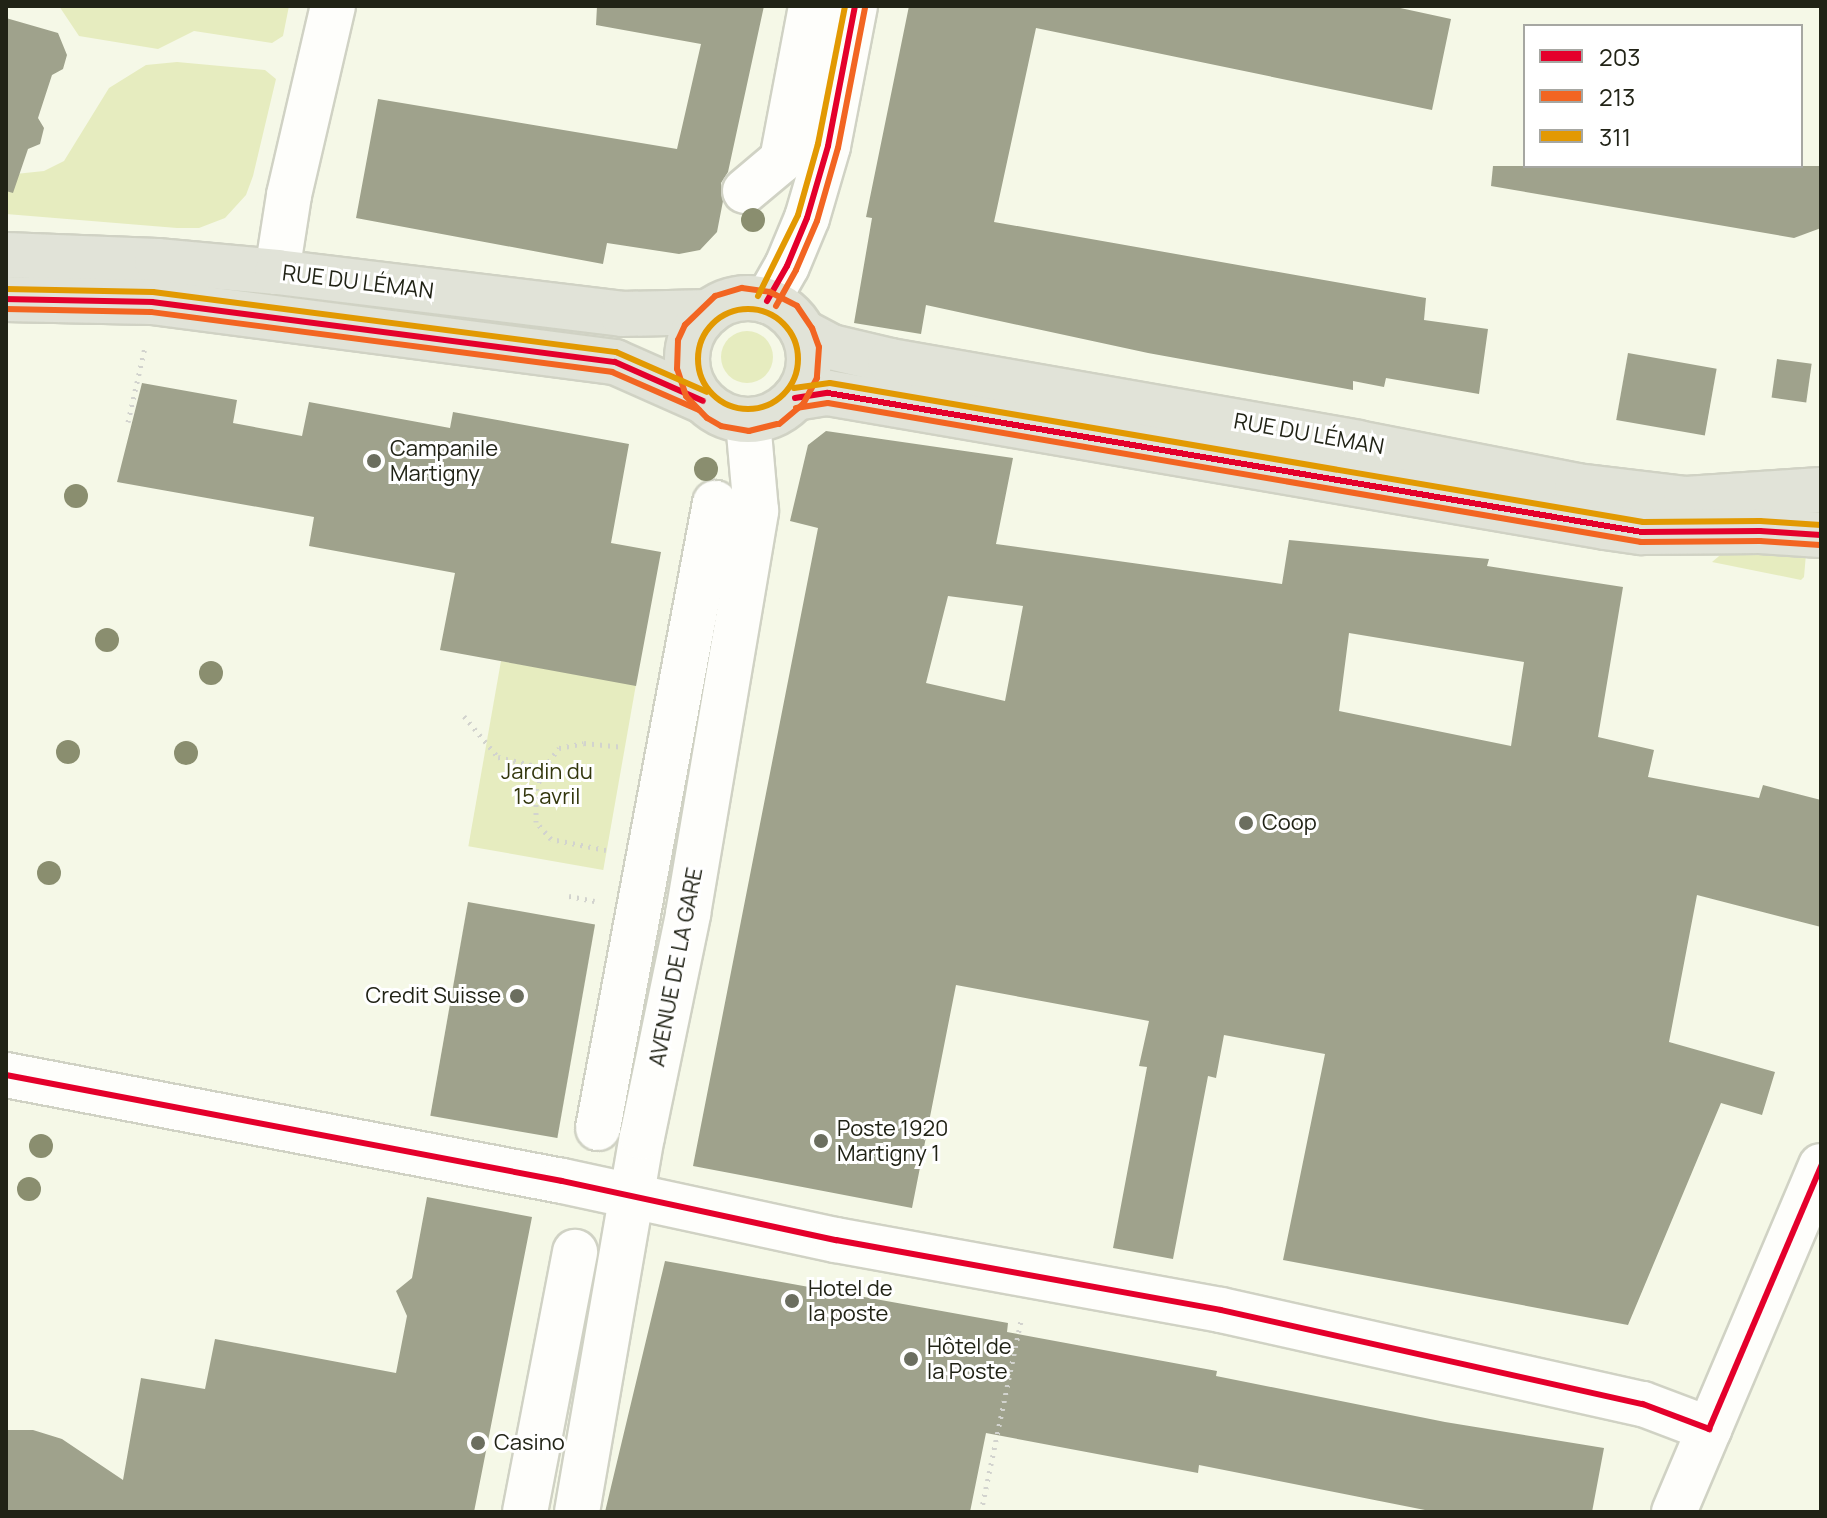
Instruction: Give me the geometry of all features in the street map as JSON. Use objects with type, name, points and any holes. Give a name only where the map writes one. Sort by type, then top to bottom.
[{"type":"main road","name":"RUE DU LÉMAN","points":[[6,255],[157,261],[277,272],[622,314],[709,312]]},
{"type":"main road","points":[[743,298],[767,301],[790,314],[803,332],[809,362],[808,375],[795,398],[774,415],[748,421],[724,416],[703,401],[690,380],[687,355],[693,331],[709,312],[743,298]]},
{"type":"main road","name":"RUE DU LÉMAN","points":[[6,299],[152,302],[615,362],[703,401]]},
{"type":"main road","name":"RUE DU LÉMAN","points":[[803,332],[831,347],[890,361],[1358,443],[1592,489],[1686,499],[1821,490]]},
{"type":"main road","name":"RUE DU LÉMAN","points":[[795,398],[828,393],[1642,532],[1760,531],[1821,535]]},
{"type":"street","points":[[277,272],[289,195],[333,6]]},
{"type":"street","points":[[745,191],[782,160],[811,6]]},
{"type":"street","points":[[767,301],[787,266],[807,218],[828,146],[855,6]]},
{"type":"street","name":"AVENUE DE LA GARE","points":[[577,1512],[632,1195],[688,914],[756,511],[748,421]]},
{"type":"street","points":[[598,1128],[715,503]]},
{"type":"street","points":[[6,1075],[632,1195],[836,1240],[1221,1310],[1643,1404],[1709,1429]]},
{"type":"street","points":[[1674,1512],[1821,1166]]},
{"type":"street","points":[[525,1512],[575,1252]]},
{"type":"path","points":[[128,422],[146,340]]},
{"type":"path","points":[[464,716],[498,757],[544,768]]},
{"type":"path","points":[[615,851],[551,839],[536,822],[536,790],[544,768],[559,748],[584,743],[627,748]]},
{"type":"path","points":[[981,1512],[1022,1320]]},
{"type":"green space","points":[[59,6],[289,6],[283,36],[272,43],[194,31],[158,49],[79,36]]},
{"type":"green space","points":[[177,62],[265,70],[276,79],[253,176],[246,195],[225,218],[199,228],[177,228],[6,214],[6,175],[44,171],[64,161],[109,88],[146,65]]},
{"type":"green space","points":[[747,331],[765,339],[773,357],[765,375],[747,383],[729,375],[721,357],[729,339]]},
{"type":"green space","points":[[1731,546],[1806,554],[1804,577],[1801,580],[1712,562]]},
{"type":"green space","name":"Jardin du 15 avril","points":[[501,661],[636,685],[603,870],[468,846]]},
{"type":"building","points":[[597,6],[764,6],[728,172],[721,183],[723,201],[717,232],[700,250],[679,254],[607,243],[603,264],[356,218],[378,99],[677,149],[701,44],[596,25]]},
{"type":"building","points":[[909,6],[1391,6],[1451,19],[1432,110],[1036,28],[994,222],[1426,298],[1424,320],[1488,329],[1479,394],[1386,378],[1384,387],[1353,381],[1353,390],[1148,353],[926,305],[921,334],[854,323],[872,218],[866,217]]},
{"type":"building","points":[[6,18],[58,33],[67,55],[63,69],[52,75],[38,118],[44,128],[40,144],[28,149],[13,193],[6,191]]},
{"type":"building","points":[[1493,166],[1821,166],[1821,228],[1794,238],[1491,186]]},
{"type":"building","points":[[1628,353],[1717,369],[1705,436],[1616,420]]},
{"type":"building","points":[[1777,359],[1812,364],[1806,402],[1772,398]]},
{"type":"building","points":[[142,383],[237,400],[233,423],[302,436],[309,402],[450,428],[453,412],[629,444],[611,543],[661,552],[636,686],[440,650],[455,573],[309,546],[314,517],[117,482]]},
{"type":"building","points":[[826,431],[1013,458],[996,544],[1282,584],[1289,540],[1489,559],[1487,566],[1623,587],[1598,737],[1654,750],[1648,777],[1759,798],[1763,785],[1821,800],[1821,927],[1697,895],[1669,1042],[1775,1072],[1762,1115],[1721,1103],[1628,1325],[1283,1260],[1325,1054],[1224,1035],[1216,1078],[1208,1076],[1173,1259],[1113,1248],[1147,1067],[1139,1066],[1149,1021],[956,985],[912,1208],[693,1166],[818,528],[790,521],[808,445]],"holes":[[[948,596],[1023,606],[1005,701],[926,683]],[[1349,633],[1524,662],[1511,746],[1339,711]]]},
{"type":"building","name":"Credit Suisse","points":[[468,902],[595,924],[557,1138],[430,1116]]},
{"type":"building","points":[[427,1197],[532,1217],[474,1512],[6,1512],[6,1430],[33,1430],[62,1439],[123,1480],[141,1378],[205,1389],[215,1339],[396,1373],[407,1316],[396,1291],[412,1278]]},
{"type":"building","points":[[665,1261],[1008,1323],[1007,1332],[1217,1371],[1216,1376],[1445,1422],[1604,1448],[1592,1512],[1435,1512],[1199,1465],[1198,1473],[986,1433],[970,1512],[605,1512]]},
{"type":"transit line","name":"311","points":[[758,296],[798,215],[818,144],[845,6]]},
{"type":"transit line","name":"203","points":[[767,301],[787,266],[807,218],[828,146],[855,6]]},
{"type":"transit line","name":"213","points":[[776,306],[817,221],[838,148],[865,8]]},
{"type":"transit line","name":"213","points":[[777,424],[749,431],[721,426],[707,418],[686,396],[677,369],[678,340],[685,325],[715,296],[742,288],[770,292],[797,306],[812,328],[819,347],[817,378],[803,404],[779,424]]},
{"type":"transit line","name":"311","points":[[6,289],[153,292],[616,352],[707,392]]},
{"type":"transit line","name":"203","points":[[6,299],[152,302],[615,362],[703,401]]},
{"type":"transit line","name":"213","points":[[6,309],[151,312],[612,372],[699,410]]},
{"type":"transit line","name":"311","points":[[748,309],[767,313],[784,323],[794,340],[798,359],[794,378],[784,395],[767,405],[748,409],[729,405],[712,395],[702,378],[698,359],[702,340],[712,323],[729,313],[748,309]]},
{"type":"transit line","name":"311","points":[[794,388],[830,383],[1643,522],[1760,521],[1821,525]]},
{"type":"transit line","name":"203","points":[[795,398],[828,393],[1642,532],[1760,531],[1821,535]]},
{"type":"transit line","name":"213","points":[[796,408],[828,403],[1641,542],[1760,541],[1820,545]]},
{"type":"transit line","name":"203","points":[[6,1075],[562,1181],[836,1240],[1221,1310],[1643,1404],[1709,1429]]},
{"type":"transit line","name":"203","points":[[1709,1429],[1821,1166]]},
{"type":"place","name":"Campanile Martigny","points":[[374,461]]},
{"type":"place","name":"Coop","points":[[1246,823]]},
{"type":"place","name":"Credit Suisse","points":[[517,996]]},
{"type":"place","name":"Poste 1920 Martigny 1","points":[[821,1141]]},
{"type":"place","name":"Hotel de la poste","points":[[792,1301]]},
{"type":"place","name":"Hôtel de la Poste","points":[[911,1359]]},
{"type":"place","name":"Casino","points":[[478,1443]]}]
